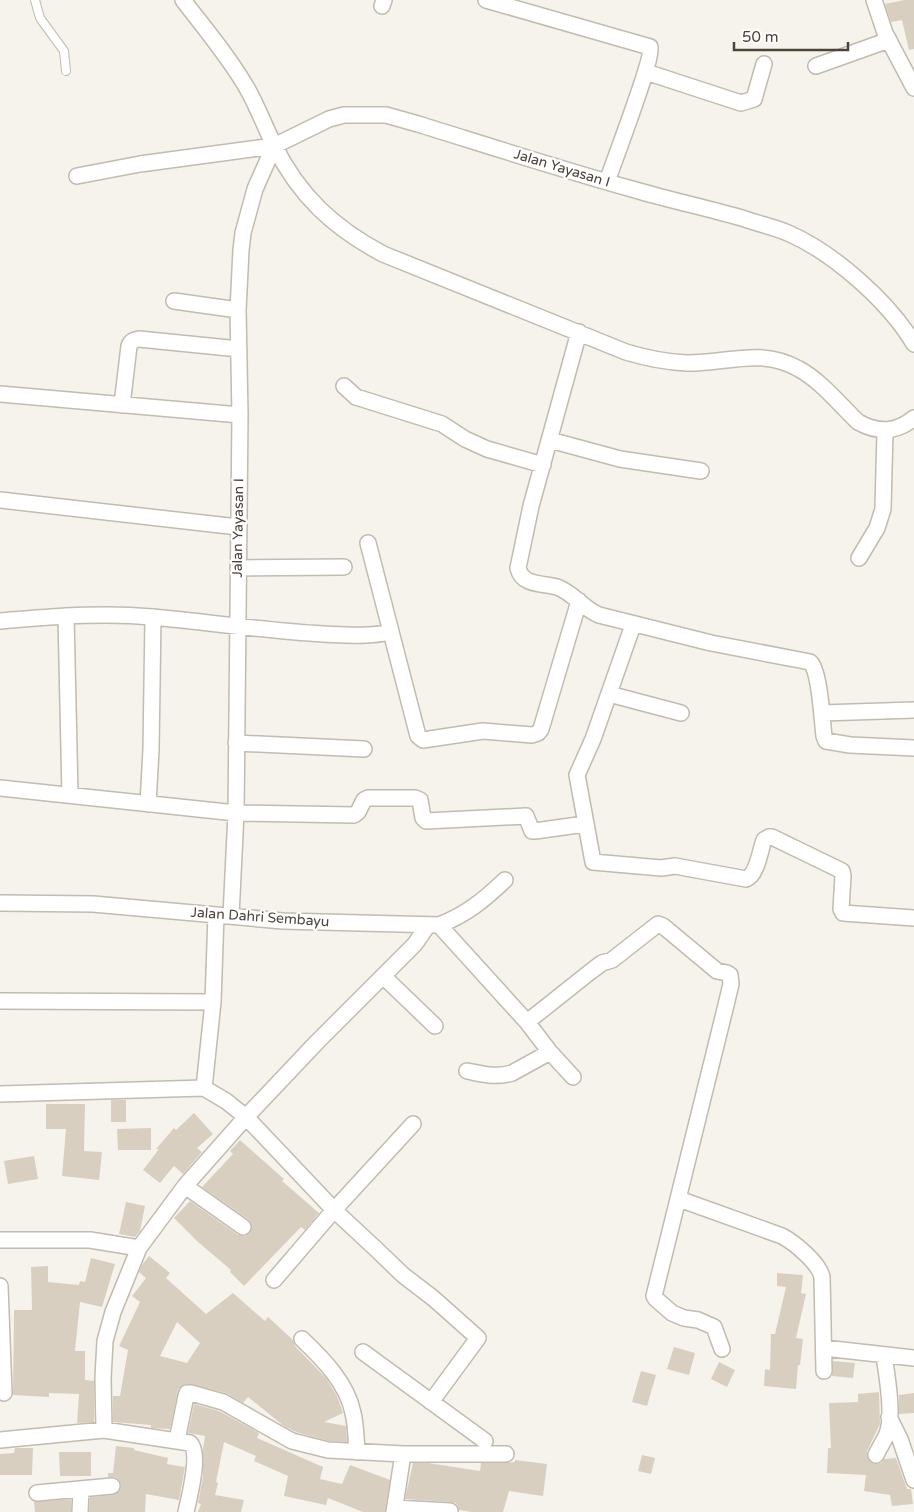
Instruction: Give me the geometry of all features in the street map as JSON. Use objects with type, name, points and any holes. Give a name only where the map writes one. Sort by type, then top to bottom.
[{"type":"street","points":[[183,0],[235,69],[249,91],[274,146],[301,189],[313,204],[359,242],[383,254],[626,352],[660,360],[687,363],[755,357],[784,362],[811,377],[858,422],[867,427],[885,431],[906,425],[914,418]]},
{"type":"street","points":[[489,0],[651,48],[646,72],[607,182]]},
{"type":"street","points":[[874,0],[880,21],[914,88]]},
{"type":"street","points":[[816,66],[889,40]]},
{"type":"street","points":[[646,72],[746,103],[754,99],[764,64]]},
{"type":"street","name":"Jalan Yayasan I","points":[[204,1088],[236,813],[240,415],[238,310],[241,250],[243,234],[255,189],[274,146],[329,119],[344,115],[386,115],[607,182],[778,229],[812,246],[845,268],[878,299],[897,320],[914,344]]},
{"type":"street","points":[[77,176],[140,164],[274,146]]},
{"type":"street","points":[[174,301],[238,310]]},
{"type":"street","points":[[579,332],[531,506],[518,568],[519,573],[524,579],[558,587],[572,594],[593,613],[633,625],[711,643],[810,662],[815,667],[824,736],[827,741],[914,748]]},
{"type":"street","points":[[122,405],[129,346],[131,342],[139,338],[239,348]]},
{"type":"street","points":[[344,386],[356,397],[442,424],[465,439],[487,449],[543,465]]},
{"type":"street","points":[[0,394],[240,415]]},
{"type":"street","points":[[859,558],[877,528],[883,509],[885,431]]},
{"type":"street","points":[[550,440],[620,459],[700,471]]},
{"type":"street","points":[[0,500],[238,527]]},
{"type":"street","points":[[368,543],[420,739],[430,740],[484,730],[535,734],[541,729],[579,600]]},
{"type":"street","points":[[238,568],[344,568]]},
{"type":"street","points":[[0,620],[89,614],[152,617],[237,627],[357,635],[374,636],[391,632]]},
{"type":"street","points":[[66,616],[70,795]]},
{"type":"street","points":[[148,804],[151,750],[152,617]]},
{"type":"street","points":[[633,625],[593,740],[577,775],[592,861],[594,863],[661,868],[668,865],[746,880],[753,874],[764,840],[769,836],[842,872],[841,909],[843,913],[914,918]]},
{"type":"street","points":[[609,694],[681,714]]},
{"type":"street","points":[[822,714],[914,710]]},
{"type":"street","points":[[236,743],[364,749]]},
{"type":"street","points":[[0,788],[236,813],[354,815],[358,812],[364,800],[368,798],[415,798],[421,803],[423,818],[426,821],[525,816],[528,817],[534,831],[585,824]]},
{"type":"street","name":"Jalan Dahri Sembayu","points":[[0,903],[93,904],[283,921],[434,925],[455,919],[477,905],[505,880]]},
{"type":"street","points":[[527,1022],[602,963],[612,960],[658,924],[731,979],[654,1296],[672,1313],[684,1318],[698,1320],[714,1327],[722,1349]]},
{"type":"street","points":[[104,1430],[103,1378],[105,1341],[113,1312],[139,1248],[185,1186],[246,1116],[434,925],[527,1022],[550,1052],[573,1077]]},
{"type":"street","points":[[384,977],[434,1026]]},
{"type":"street","points":[[0,1001],[213,1002]]},
{"type":"street","points":[[467,1070],[492,1076],[505,1075],[550,1052]]},
{"type":"street","points":[[0,1094],[204,1088],[226,1101],[246,1116],[334,1210],[403,1275],[433,1298],[478,1338],[431,1402]]},
{"type":"street","points":[[274,1280],[334,1210],[413,1124]]},
{"type":"street","points":[[185,1186],[243,1227]]},
{"type":"street","points":[[679,1199],[782,1236],[796,1245],[819,1269],[822,1276],[824,1371]]},
{"type":"street","points":[[0,1240],[90,1240],[139,1248]]},
{"type":"street","points":[[0,1286],[4,1393]]},
{"type":"street","points":[[302,1339],[323,1360],[347,1394],[354,1414],[357,1452]]},
{"type":"street","points":[[824,1348],[914,1358]]},
{"type":"street","points":[[363,1352],[485,1441]]},
{"type":"street","points":[[876,1455],[887,1433],[889,1417],[889,1391],[884,1356]]},
{"type":"street","points":[[177,1440],[186,1396],[187,1393],[191,1393],[223,1402],[296,1442],[328,1450],[403,1454],[506,1454]]},
{"type":"street","points":[[889,1417],[900,1439],[914,1480]]},
{"type":"street","points":[[0,1440],[104,1430],[177,1440],[192,1445],[194,1474],[186,1512]]},
{"type":"street","points":[[403,1454],[394,1510],[450,1511]]},
{"type":"street","points":[[36,1493],[112,1486]]},
{"type":"street","points":[[80,1512],[81,1489]]},
{"type":"lane","points":[[35,0],[40,18],[64,51],[66,71]]},
{"type":"building","points":[[914,0],[914,49],[909,50],[902,20],[891,22],[885,4]]},
{"type":"building","points":[[111,1100],[126,1100],[126,1122],[111,1122]]},
{"type":"building","points":[[46,1104],[85,1104],[84,1151],[102,1152],[99,1180],[62,1176],[66,1129],[46,1129]]},
{"type":"building","points":[[194,1113],[213,1134],[197,1148],[202,1152],[183,1174],[174,1166],[160,1183],[143,1170],[159,1149],[156,1149],[174,1128],[176,1130]]},
{"type":"building","points":[[151,1128],[151,1150],[118,1150],[117,1129]]},
{"type":"building","points":[[240,1140],[284,1179],[282,1181],[319,1213],[305,1230],[301,1227],[244,1286],[230,1272],[231,1270],[198,1242],[174,1218],[190,1201],[238,1235],[246,1236],[250,1233],[252,1227],[249,1220],[202,1187],[233,1154],[230,1151]]},
{"type":"building","points":[[34,1156],[38,1179],[8,1184],[4,1161]]},
{"type":"building","points":[[126,1202],[145,1206],[140,1231],[135,1237],[119,1234]]},
{"type":"building","points":[[149,1256],[170,1273],[166,1278],[206,1314],[233,1293],[265,1321],[268,1317],[293,1340],[295,1346],[326,1378],[337,1396],[343,1413],[324,1422],[346,1426],[347,1442],[329,1441],[296,1432],[284,1426],[248,1397],[243,1403],[226,1393],[191,1384],[182,1385],[178,1390],[170,1429],[151,1428],[151,1425],[113,1422],[113,1396],[120,1396],[128,1350],[119,1346],[140,1302],[132,1296],[146,1278],[139,1272]],"holes":[[[177,1322],[200,1343],[187,1363],[160,1356]]]},
{"type":"building","points":[[91,1258],[115,1264],[102,1307],[80,1302],[75,1351],[85,1351],[85,1380],[94,1381],[94,1422],[77,1423],[79,1394],[49,1393],[49,1397],[13,1395],[14,1310],[32,1310],[31,1267],[48,1266],[48,1282],[79,1285],[80,1281],[85,1282]]},
{"type":"building","points":[[777,1273],[803,1275],[801,1293],[806,1294],[796,1338],[803,1339],[796,1389],[764,1386],[765,1369],[770,1370],[771,1334],[775,1334],[786,1287],[777,1286]]},
{"type":"building","points":[[674,1347],[695,1353],[689,1375],[667,1369]]},
{"type":"building","points":[[833,1361],[855,1363],[853,1378],[832,1376]]},
{"type":"building","points":[[719,1362],[735,1370],[727,1387],[711,1379]]},
{"type":"building","points":[[641,1371],[656,1375],[647,1406],[632,1402]]},
{"type":"building","points":[[879,1392],[880,1424],[867,1451],[867,1456],[872,1463],[876,1464],[881,1463],[884,1459],[896,1458],[907,1489],[911,1489],[913,1504],[892,1506],[890,1495],[864,1491],[866,1475],[827,1473],[828,1448],[831,1448],[829,1403],[858,1402],[858,1394]]},
{"type":"building","points":[[914,1393],[914,1413],[899,1414],[899,1395]]},
{"type":"building","points":[[194,1404],[219,1411],[259,1433],[257,1438],[323,1467],[320,1479],[342,1484],[350,1465],[390,1480],[385,1512],[363,1512],[328,1498],[326,1505],[284,1496],[288,1476],[254,1461],[256,1456],[224,1442],[215,1495],[244,1500],[241,1512],[198,1512],[201,1504],[198,1503],[203,1477],[205,1436],[188,1433]]},
{"type":"building","points":[[116,1446],[134,1448],[134,1450],[168,1458],[167,1464],[185,1467],[179,1500],[146,1494],[145,1512],[89,1512],[90,1497],[113,1495],[121,1489],[119,1480],[115,1477],[108,1477],[108,1473],[113,1473]]},
{"type":"building","points":[[15,1448],[33,1448],[32,1475],[0,1475],[0,1454],[14,1453]]},
{"type":"building","points":[[59,1452],[91,1452],[91,1476],[60,1476]]},
{"type":"building","points":[[642,1455],[655,1458],[651,1474],[638,1471]]},
{"type":"building","points":[[515,1460],[547,1464],[543,1496],[509,1491],[503,1512],[472,1512],[459,1510],[456,1503],[451,1502],[405,1499],[413,1463],[428,1463],[480,1471],[481,1463],[506,1463],[515,1462]]},
{"type":"building","points":[[71,1499],[71,1512],[35,1512],[34,1502]]}]
